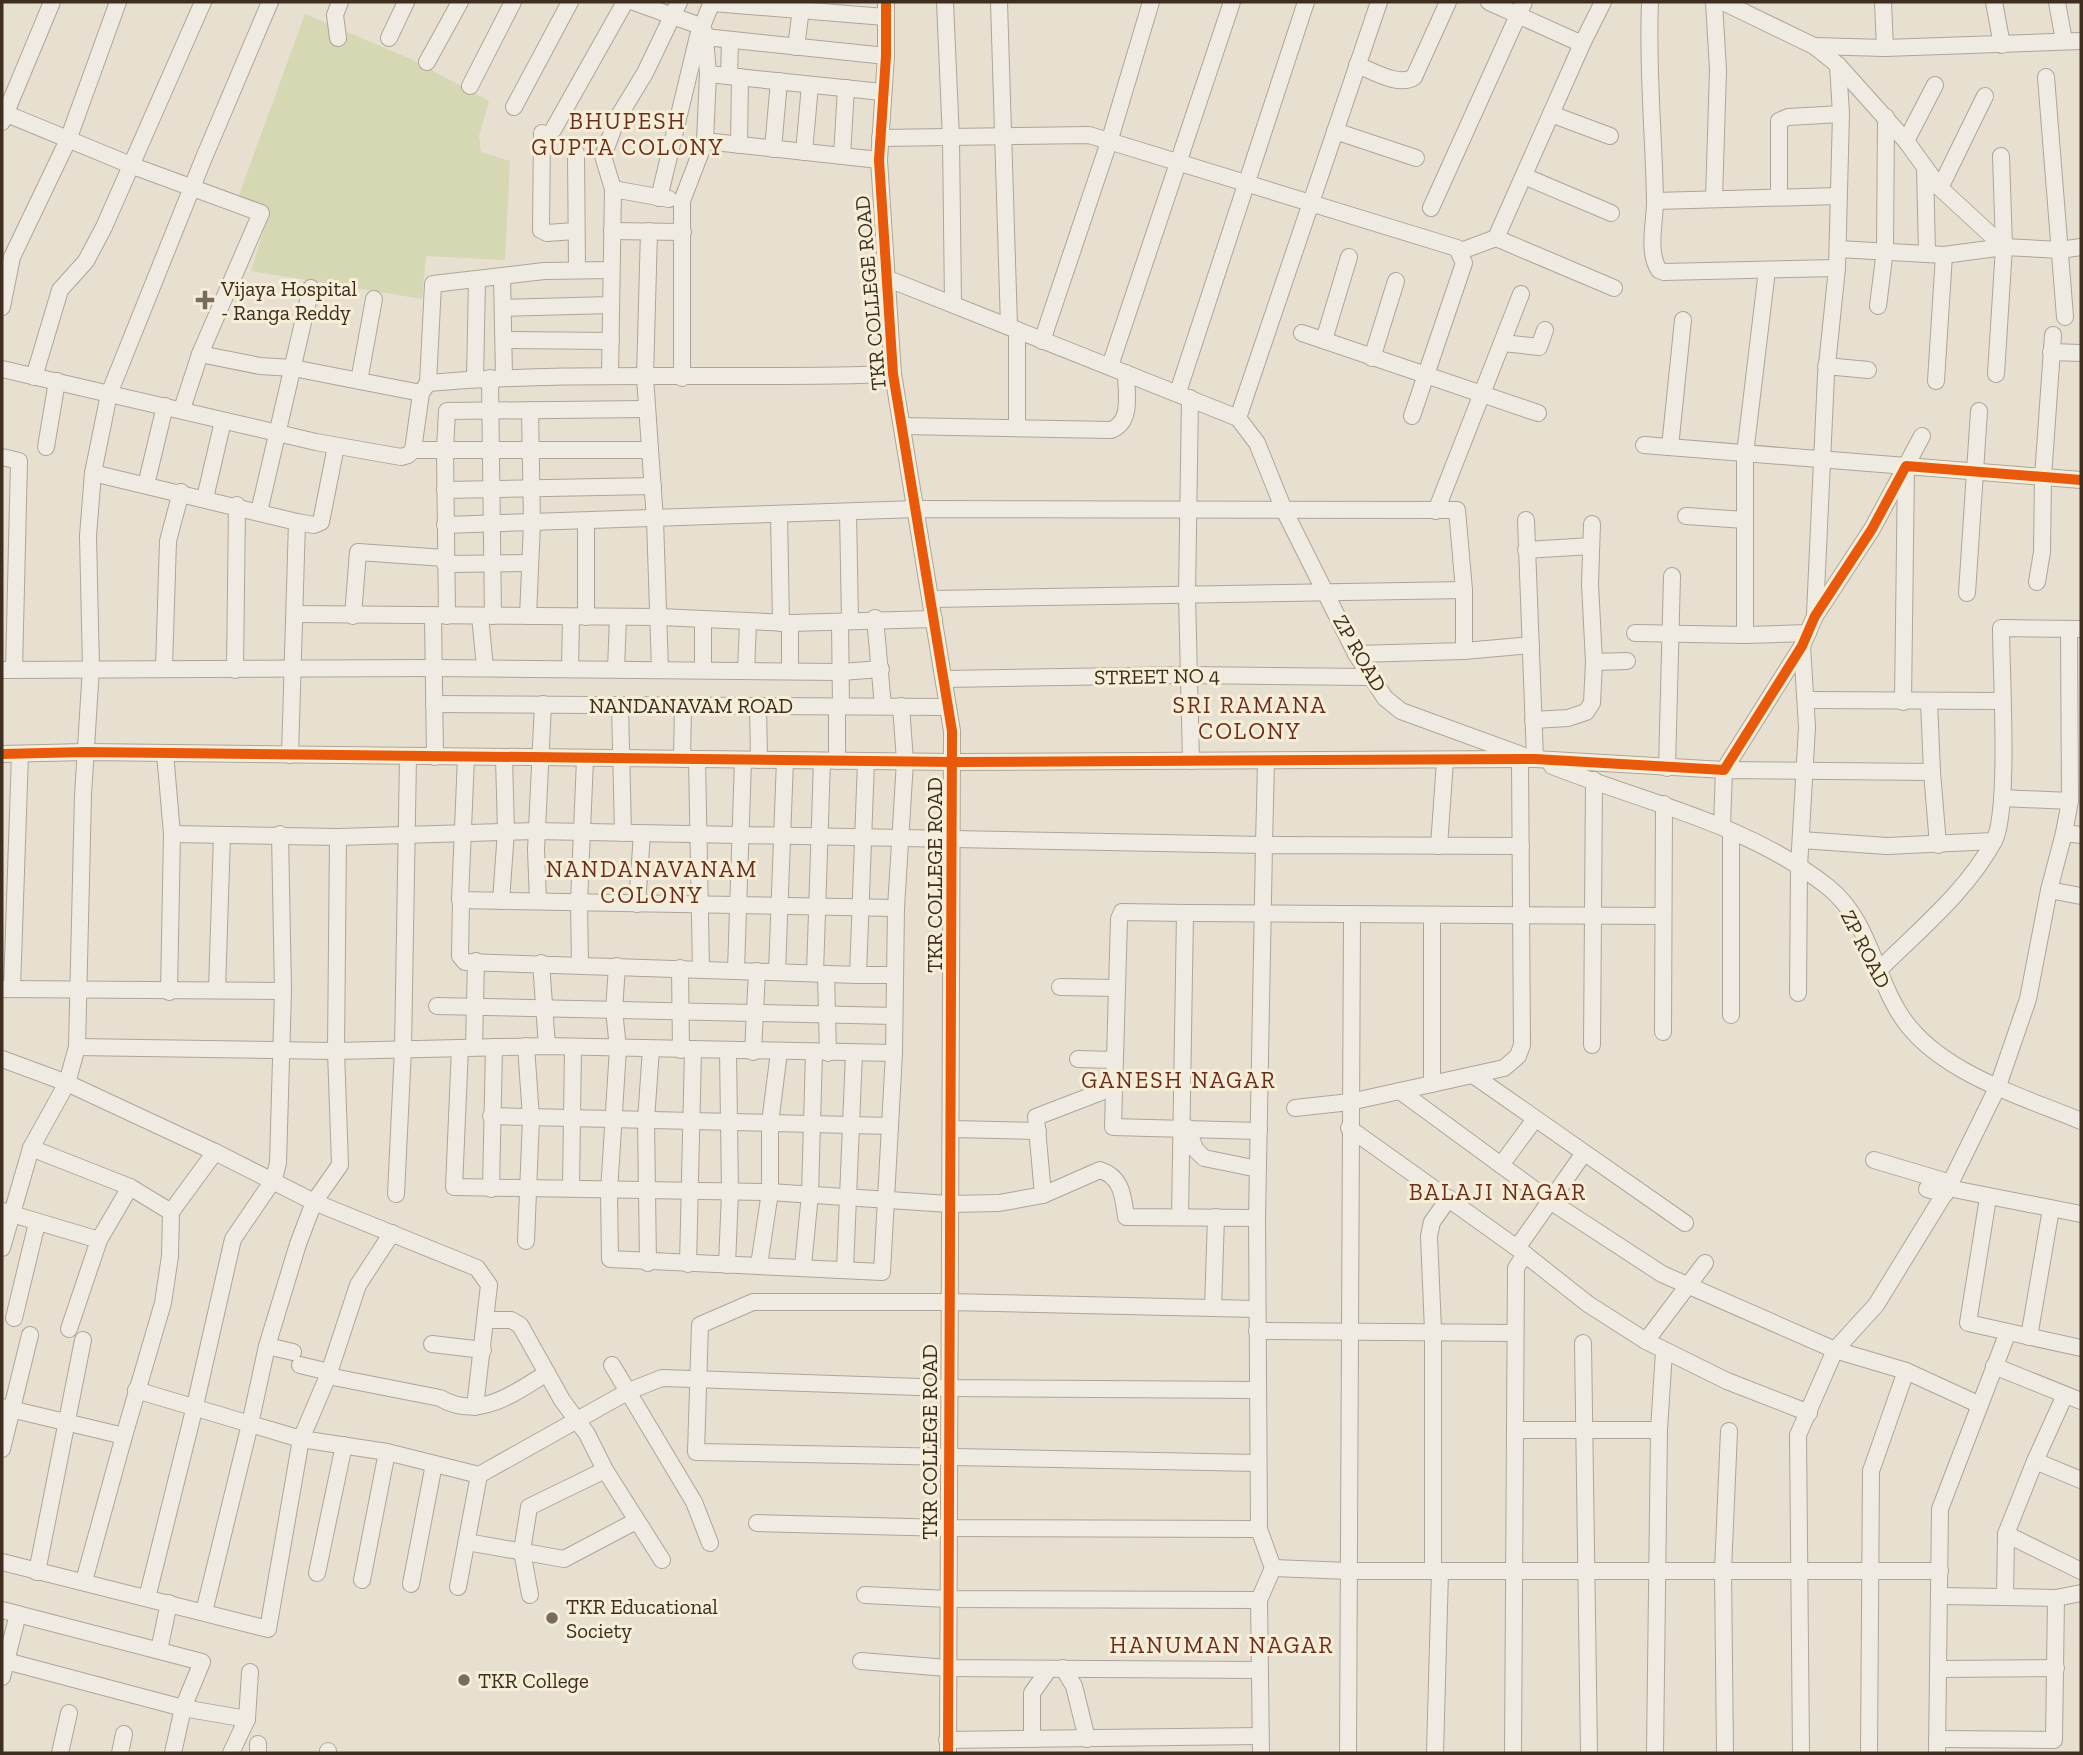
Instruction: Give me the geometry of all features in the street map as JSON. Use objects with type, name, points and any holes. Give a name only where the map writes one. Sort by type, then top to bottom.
[{"type":"street","points":[[52,2],[3,116],[261,213],[200,354],[182,409]]},
{"type":"street","points":[[2,307],[12,257],[68,140],[118,2]]},
{"type":"street","points":[[34,377],[60,290],[86,261],[133,166],[203,2]]},
{"type":"street","points":[[2,1248],[7,1213],[31,1148],[67,1083],[78,1047],[85,752],[92,668],[88,536],[93,473],[109,394],[270,2]]},
{"type":"street","points":[[338,38],[335,15],[340,2]]},
{"type":"street","points":[[389,38],[406,2]]},
{"type":"street","points":[[427,62],[460,2]]},
{"type":"street","points":[[470,86],[513,2]]},
{"type":"street","points":[[514,107],[570,2]]},
{"type":"street","points":[[575,231],[547,233],[541,230],[548,131],[625,2]]},
{"type":"street","points":[[634,2],[730,41],[886,55]]},
{"type":"street","points":[[610,376],[613,189],[603,156],[606,143],[679,2]]},
{"type":"street","points":[[945,2],[951,139],[953,304]]},
{"type":"street","points":[[999,2],[1017,428]]},
{"type":"street","points":[[1042,341],[1110,139],[1151,2]]},
{"type":"street","points":[[1110,366],[1232,2]]},
{"type":"street","points":[[1191,761],[1184,395],[1247,183],[1306,2]]},
{"type":"street","points":[[886,278],[1238,418],[1379,2]]},
{"type":"street","points":[[1357,65],[1396,80],[1410,80],[1414,77],[1448,2]]},
{"type":"street","points":[[1489,2],[1521,8],[1582,44]]},
{"type":"street","points":[[1496,238],[1603,2]]},
{"type":"street","points":[[1714,2],[1718,70],[1714,199]]},
{"type":"street","points":[[1723,2],[1814,46],[1838,65],[1926,164],[1940,188],[2004,247]]},
{"type":"street","points":[[1883,2],[1885,48]]},
{"type":"street","points":[[1994,2],[2002,45]]},
{"type":"street","points":[[2057,2],[2064,41]]},
{"type":"street","points":[[682,377],[682,201],[705,141],[708,74],[704,32],[712,3],[801,9],[886,9]]},
{"type":"street","points":[[1650,4],[1647,66],[1655,201],[1654,259],[1659,270],[1838,268]]},
{"type":"street","points":[[1431,208],[1521,8]]},
{"type":"street","points":[[796,47],[801,9]]},
{"type":"street","name":"TKR COLLEGE ROAD","points":[[886,9],[886,55],[878,160],[893,374],[946,679],[953,762],[948,1746]]},
{"type":"street","points":[[659,198],[698,36],[704,32]]},
{"type":"street","points":[[730,41],[739,145]]},
{"type":"street","points":[[1814,46],[1885,48],[2081,41]]},
{"type":"street","points":[[1815,616],[1826,366],[1838,268],[1841,114],[1838,65]]},
{"type":"street","points":[[708,74],[882,92]]},
{"type":"street","points":[[2046,77],[2065,317]]},
{"type":"street","points":[[772,149],[779,81]]},
{"type":"street","points":[[804,152],[810,85]]},
{"type":"street","points":[[1906,141],[1936,85]]},
{"type":"street","points":[[842,156],[846,88]]},
{"type":"street","points":[[1940,188],[1986,96]]},
{"type":"street","points":[[1551,114],[1610,136]]},
{"type":"street","points":[[1779,196],[1779,121],[1788,117],[1841,114]]},
{"type":"street","points":[[1878,306],[1885,250],[1886,117]]},
{"type":"street","points":[[1335,131],[1416,158]]},
{"type":"street","points":[[880,138],[1089,135],[1110,139],[1461,251],[1496,238],[1614,288]]},
{"type":"street","points":[[705,141],[878,160]]},
{"type":"street","points":[[576,153],[577,270]]},
{"type":"street","points":[[1996,374],[2004,247],[2001,156]]},
{"type":"street","points":[[1926,164],[1927,253]]},
{"type":"street","points":[[1524,176],[1611,213]]},
{"type":"street","points":[[613,189],[682,201]]},
{"type":"street","points":[[1655,201],[1839,196]]},
{"type":"street","points":[[612,231],[683,232]]},
{"type":"street","points":[[649,231],[645,377],[660,617],[660,670]]},
{"type":"street","points":[[1838,249],[1944,255],[2004,247],[2060,250],[2081,247]]},
{"type":"street","points":[[1412,416],[1464,263],[1461,251]]},
{"type":"street","points":[[1936,381],[1944,255]]},
{"type":"street","points":[[1324,340],[1349,257]]},
{"type":"street","points":[[2,372],[57,381],[336,446],[401,457],[413,450],[425,388],[432,284],[577,270],[611,270]]},
{"type":"street","points":[[1745,635],[1745,454],[1767,270]]},
{"type":"street","points":[[489,378],[504,340],[502,277]]},
{"type":"street","points":[[477,280],[491,411],[491,564],[485,668]]},
{"type":"street","points":[[1371,358],[1396,281]]},
{"type":"street","points":[[259,512],[311,288]]},
{"type":"street","points":[[1436,510],[1521,294]]},
{"type":"street","points":[[359,381],[374,299]]},
{"type":"street","points":[[503,308],[611,305]]},
{"type":"street","points":[[1670,447],[1683,320]]},
{"type":"street","points":[[1503,342],[1539,347],[1545,330]]},
{"type":"street","points":[[1302,333],[1425,377],[1538,413]]},
{"type":"street","points":[[2037,582],[2042,552],[2043,477],[2053,335]]},
{"type":"street","points":[[504,340],[611,341]]},
{"type":"street","points":[[2050,352],[2081,353]]},
{"type":"street","points":[[200,354],[359,381],[425,388],[489,378],[893,374]]},
{"type":"street","points":[[1826,366],[1868,370]]},
{"type":"street","points":[[903,426],[1111,429],[1120,426],[1126,418],[1126,373]]},
{"type":"street","points":[[46,447],[57,381]]},
{"type":"street","points":[[146,485],[165,406]]},
{"type":"street","points":[[435,757],[433,668],[445,561],[444,450],[447,411],[647,409]]},
{"type":"street","points":[[528,616],[533,523],[530,410]]},
{"type":"street","points":[[1967,593],[1979,411]]},
{"type":"street","name":"ZP ROAD","points":[[1238,418],[1257,443],[1284,510],[1356,654],[1385,698],[1401,711],[1528,760],[1594,780],[1727,828],[1799,867],[1829,888],[1850,909],[1898,1011],[1934,1054],[1998,1086],[2081,1121]]},
{"type":"street","points":[[205,498],[223,421]]},
{"type":"street","points":[[1731,1015],[1724,770],[1805,639],[1815,616],[1872,529],[1922,436]]},
{"type":"street","points":[[1644,444],[2081,480]]},
{"type":"street","points":[[93,473],[297,522],[321,522],[336,446]]},
{"type":"street","points":[[413,450],[650,450]]},
{"type":"street","points":[[2,457],[19,461],[8,670],[164,667],[235,670],[485,668],[841,672],[881,669]]},
{"type":"street","points":[[1903,702],[1906,466]]},
{"type":"street","points":[[445,490],[653,486]]},
{"type":"street","points":[[164,667],[168,541],[181,492]]},
{"type":"street","points":[[235,670],[237,506]]},
{"type":"street","points":[[445,525],[655,520],[917,509],[1188,512],[1457,510],[1464,590],[1464,651]]},
{"type":"street","points":[[803,1266],[810,1194],[810,1123],[826,1014],[820,973],[819,838],[839,706],[845,622],[848,512]]},
{"type":"street","points":[[779,515],[790,671]]},
{"type":"street","points":[[1686,516],[1745,520]]},
{"type":"street","points":[[1295,1108],[1350,1102],[1504,1068],[1518,1056],[1522,1045],[1521,846],[1534,720],[1526,520]]},
{"type":"street","points":[[290,755],[297,522]]},
{"type":"street","points":[[570,669],[579,617],[586,522]]},
{"type":"street","points":[[1534,720],[1580,716],[1592,703],[1592,524]]},
{"type":"street","points":[[1527,550],[1591,546]]},
{"type":"street","points":[[353,615],[358,552],[445,561],[530,564]]},
{"type":"street","points":[[1667,768],[1672,576]]},
{"type":"street","points":[[932,598],[1464,590]]},
{"type":"street","points":[[296,614],[660,617],[748,623],[845,622],[875,618],[934,619]]},
{"type":"street","points":[[616,669],[618,617]]},
{"type":"street","points":[[875,618],[883,706]]},
{"type":"street","points":[[703,621],[703,670]]},
{"type":"street","points":[[746,671],[748,623]]},
{"type":"street","points":[[1801,1753],[1798,1435],[1835,1350],[1876,1304],[1948,1188],[1998,1086],[2028,999],[2070,801],[2075,629],[2001,628],[2002,798],[2001,819],[1994,841],[1969,877],[1880,969]]},
{"type":"street","points":[[1635,633],[1805,639]]},
{"type":"street","points":[[1798,993],[1799,867],[1807,700],[1805,639]]},
{"type":"street","points":[[1356,654],[1464,651],[1531,645]]},
{"type":"street","points":[[1594,662],[1627,661]]},
{"type":"street","name":"STREET NO 4","points":[[946,679],[1189,675],[1369,677]]},
{"type":"street","points":[[1807,700],[2001,701]]},
{"type":"street","points":[[1929,702],[1938,845]]},
{"type":"street","name":"NANDANAVAM ROAD","points":[[434,704],[948,707]]},
{"type":"street","points":[[538,901],[536,831],[543,704]]},
{"type":"street","points":[[620,705],[623,834]]},
{"type":"street","points":[[683,705],[697,834],[701,969]]},
{"type":"street","points":[[736,970],[740,836],[758,705]]},
{"type":"street","points":[[617,966],[614,1010],[618,1048],[609,1192],[610,1259],[648,1263],[803,1266],[882,1272],[894,1053],[896,908],[905,761],[901,706]]},
{"type":"street","points":[[2,754],[85,752],[953,762],[1528,760],[1724,770],[1932,772]]},
{"type":"street","points":[[165,753],[172,834],[169,992]]},
{"type":"street","points":[[20,754],[7,989],[284,992]]},
{"type":"street","points":[[396,1194],[404,1049],[408,757]]},
{"type":"street","points":[[466,757],[460,956],[465,962],[894,975]]},
{"type":"street","points":[[501,901],[506,831],[505,758]]},
{"type":"street","points":[[580,965],[579,902],[585,759]]},
{"type":"street","points":[[777,972],[785,760]]},
{"type":"street","points":[[858,975],[866,761]]},
{"type":"street","points":[[1439,846],[1445,761]]},
{"type":"street","points":[[1261,1753],[1259,1600],[1273,1568],[1259,1529],[1258,1463],[1257,1218],[1266,762]]},
{"type":"street","points":[[1592,1045],[1594,780]]},
{"type":"street","points":[[2002,798],[2070,801]]},
{"type":"street","points":[[1663,1032],[1664,804]]},
{"type":"street","points":[[172,834],[338,837],[536,831],[819,838],[862,836],[954,841],[1521,846]]},
{"type":"street","points":[[2064,832],[2081,835]]},
{"type":"street","points":[[147,1598],[233,1239],[274,1180],[278,1163],[284,992],[280,834]]},
{"type":"street","points":[[636,904],[642,834]]},
{"type":"street","points":[[216,990],[222,835]]},
{"type":"street","points":[[204,1612],[267,1346],[298,1244],[314,1202],[340,1165],[335,1051],[338,837]]},
{"type":"street","points":[[1801,840],[1887,846],[1994,841]]},
{"type":"street","points":[[2049,890],[2081,896]]},
{"type":"street","points":[[461,900],[896,908]]},
{"type":"street","points":[[1259,1131],[1113,1128],[1119,919],[1122,912],[1662,916]]},
{"type":"street","points":[[1180,1216],[1185,1128],[1185,913]]},
{"type":"street","points":[[1348,1753],[1352,915]]},
{"type":"street","points":[[1432,915],[1432,1084]]},
{"type":"street","points":[[476,961],[476,1007],[467,1047],[454,1187],[528,1190],[571,1188],[609,1192],[647,1189],[770,1192],[887,1197],[949,1203],[999,1203],[1043,1195],[1100,1170],[1111,1174],[1122,1189],[1126,1216],[1257,1218]]},
{"type":"street","points":[[541,963],[547,1046]]},
{"type":"street","points":[[680,968],[693,1122],[688,1264]]},
{"type":"street","points":[[753,1052],[757,971]]},
{"type":"street","points":[[1060,987],[1117,988]]},
{"type":"street","points":[[437,1006],[894,1016]]},
{"type":"street","points":[[526,1046],[531,1118],[526,1241]]},
{"type":"street","points":[[78,1047],[335,1051],[547,1046],[573,1049],[894,1053]]},
{"type":"street","points":[[491,1189],[494,1047]]},
{"type":"street","points":[[571,1188],[573,1049]]},
{"type":"street","points":[[648,1263],[646,1120],[651,1049]]},
{"type":"street","points":[[727,1265],[730,1192],[728,1051]]},
{"type":"street","points":[[759,1265],[770,1192],[770,1123],[779,1052]]},
{"type":"street","points":[[845,1269],[854,1053]]},
{"type":"street","points":[[2,1059],[67,1083],[274,1180],[314,1202],[477,1268],[489,1284],[475,1407]]},
{"type":"street","points":[[1078,1059],[1114,1060]]},
{"type":"street","points":[[1473,1075],[1685,1223]]},
{"type":"street","points":[[1043,1195],[1036,1117],[1114,1087]]},
{"type":"street","points":[[1400,1091],[1550,1201],[1662,1274],[1835,1350],[1906,1371],[1980,1405]]},
{"type":"street","points":[[491,1116],[890,1126]]},
{"type":"street","points":[[1501,1165],[1535,1119]]},
{"type":"street","points":[[1185,1128],[1195,1149],[1204,1158],[1258,1169]]},
{"type":"street","points":[[1349,1128],[1521,1251],[1588,1304],[1646,1341],[1727,1381],[1809,1413]]},
{"type":"street","points":[[951,1129],[1038,1131]]},
{"type":"street","points":[[31,1148],[131,1187],[171,1212]]},
{"type":"street","points":[[84,1581],[136,1390],[163,1303],[170,1256],[171,1212],[215,1152]]},
{"type":"street","points":[[1513,1753],[1516,1268],[1521,1251],[1550,1201],[1584,1153]]},
{"type":"street","points":[[1874,1160],[1948,1188],[1988,1198],[2081,1214]]},
{"type":"street","points":[[69,1329],[99,1240],[131,1187]]},
{"type":"street","points":[[1927,1189],[1948,1188]]},
{"type":"street","points":[[1435,1753],[1436,1571],[1429,1236],[1432,1222],[1449,1198]]},
{"type":"street","points":[[1988,1198],[1968,1323],[2081,1348]]},
{"type":"street","points":[[2029,1337],[2051,1209]]},
{"type":"street","points":[[7,1213],[99,1240]]},
{"type":"street","points":[[1213,1308],[1216,1217]]},
{"type":"street","points":[[14,1318],[37,1223]]},
{"type":"street","points":[[2,1562],[268,1629],[301,1439],[329,1374],[358,1285],[392,1233]]},
{"type":"street","points":[[1646,1341],[1705,1263]]},
{"type":"street","points":[[1257,1309],[949,1302],[753,1302],[700,1325],[696,1452],[1258,1463]]},
{"type":"street","points":[[487,1320],[511,1320],[520,1325],[605,1470],[662,1560]]},
{"type":"street","points":[[1257,1331],[1515,1333]]},
{"type":"street","points":[[2008,1332],[1940,1509],[1937,1746],[2054,1740],[2056,1598]]},
{"type":"street","points":[[2,1448],[6,1409],[30,1335]]},
{"type":"street","points":[[37,1572],[83,1340]]},
{"type":"street","points":[[432,1343],[483,1350]]},
{"type":"street","points":[[1583,1343],[1582,1429],[1589,1753]]},
{"type":"street","points":[[267,1346],[329,1374],[440,1398],[452,1405],[483,1407],[547,1373]]},
{"type":"street","points":[[1655,1753],[1659,1430],[1664,1352]]},
{"type":"street","points":[[612,1365],[694,1502],[710,1542]]},
{"type":"street","points":[[1994,1366],[2081,1401]]},
{"type":"street","points":[[1869,1753],[1871,1471],[1906,1371]]},
{"type":"street","points":[[136,1390],[301,1439],[387,1452],[479,1475],[629,1391],[662,1378],[948,1388],[1258,1390]]},
{"type":"street","points":[[2005,1597],[2006,1534],[2035,1461],[2066,1395]]},
{"type":"street","points":[[6,1409],[124,1436]]},
{"type":"street","points":[[1516,1430],[1659,1430]]},
{"type":"street","points":[[1725,1753],[1723,1570],[1729,1431]]},
{"type":"street","points":[[317,1573],[344,1445]]},
{"type":"street","points":[[362,1580],[387,1452]]},
{"type":"street","points":[[2035,1461],[2081,1480]]},
{"type":"street","points":[[411,1584],[434,1464]]},
{"type":"street","points":[[530,1595],[522,1551],[529,1507],[605,1470]]},
{"type":"street","points":[[458,1587],[479,1475]]},
{"type":"street","points":[[467,1542],[564,1559],[636,1521]]},
{"type":"street","points":[[757,1523],[948,1528],[1259,1529]]},
{"type":"street","points":[[2006,1534],[2081,1570]]},
{"type":"street","points":[[1273,1568],[1349,1571],[1940,1571]]},
{"type":"street","points":[[1940,1596],[2056,1598],[2080,1590]]},
{"type":"street","points":[[865,1595],[947,1599],[1259,1600]]},
{"type":"street","points":[[159,1650],[169,1603]]},
{"type":"street","points":[[173,1753],[183,1708],[202,1662],[10,1612],[4,1669],[183,1708],[247,1719]]},
{"type":"street","points":[[861,1661],[947,1668],[1260,1670]]},
{"type":"street","points":[[1032,1739],[1032,1693],[1056,1668]]},
{"type":"street","points":[[1056,1668],[1074,1686],[1087,1739]]},
{"type":"street","points":[[1938,1670],[2056,1668]]},
{"type":"street","points":[[231,1753],[247,1719],[250,1672]]},
{"type":"street","points":[[60,1753],[69,1713]]},
{"type":"street","points":[[120,1753],[124,1734]]},
{"type":"street","points":[[948,1746],[1032,1739],[1260,1736]]},
{"type":"green space","points":[[305,14],[411,59],[489,101],[479,136],[481,152],[510,161],[505,260],[426,256],[422,299],[251,271],[269,213],[239,195]]},
{"type":"cycle path","points":[[886,2],[886,56],[879,160],[893,374],[952,731],[948,1753]]},
{"type":"cycle path","points":[[2,754],[85,752],[953,762],[1535,759],[1724,770],[1802,646],[1815,616],[1872,529],[1906,466],[2081,480]]},
{"type":"place","name":"Vijaya Hospital - Ranga Reddy","points":[[205,300]]},
{"type":"place","name":"TKR Educational Society","points":[[552,1618]]},
{"type":"place","name":"TKR College","points":[[464,1680]]},
{"type":"district","name":"BHUPESH GUPTA COLONY","points":[[628,134]]},
{"type":"district","name":"SRI RAMANA COLONY","points":[[1250,718]]},
{"type":"district","name":"NANDANAVANAM COLONY","points":[[652,882]]},
{"type":"district","name":"GANESH NAGAR","points":[[1179,1080]]},
{"type":"district","name":"BALAJI NAGAR","points":[[1498,1192]]},
{"type":"district","name":"HANUMAN NAGAR","points":[[1222,1645]]}]
